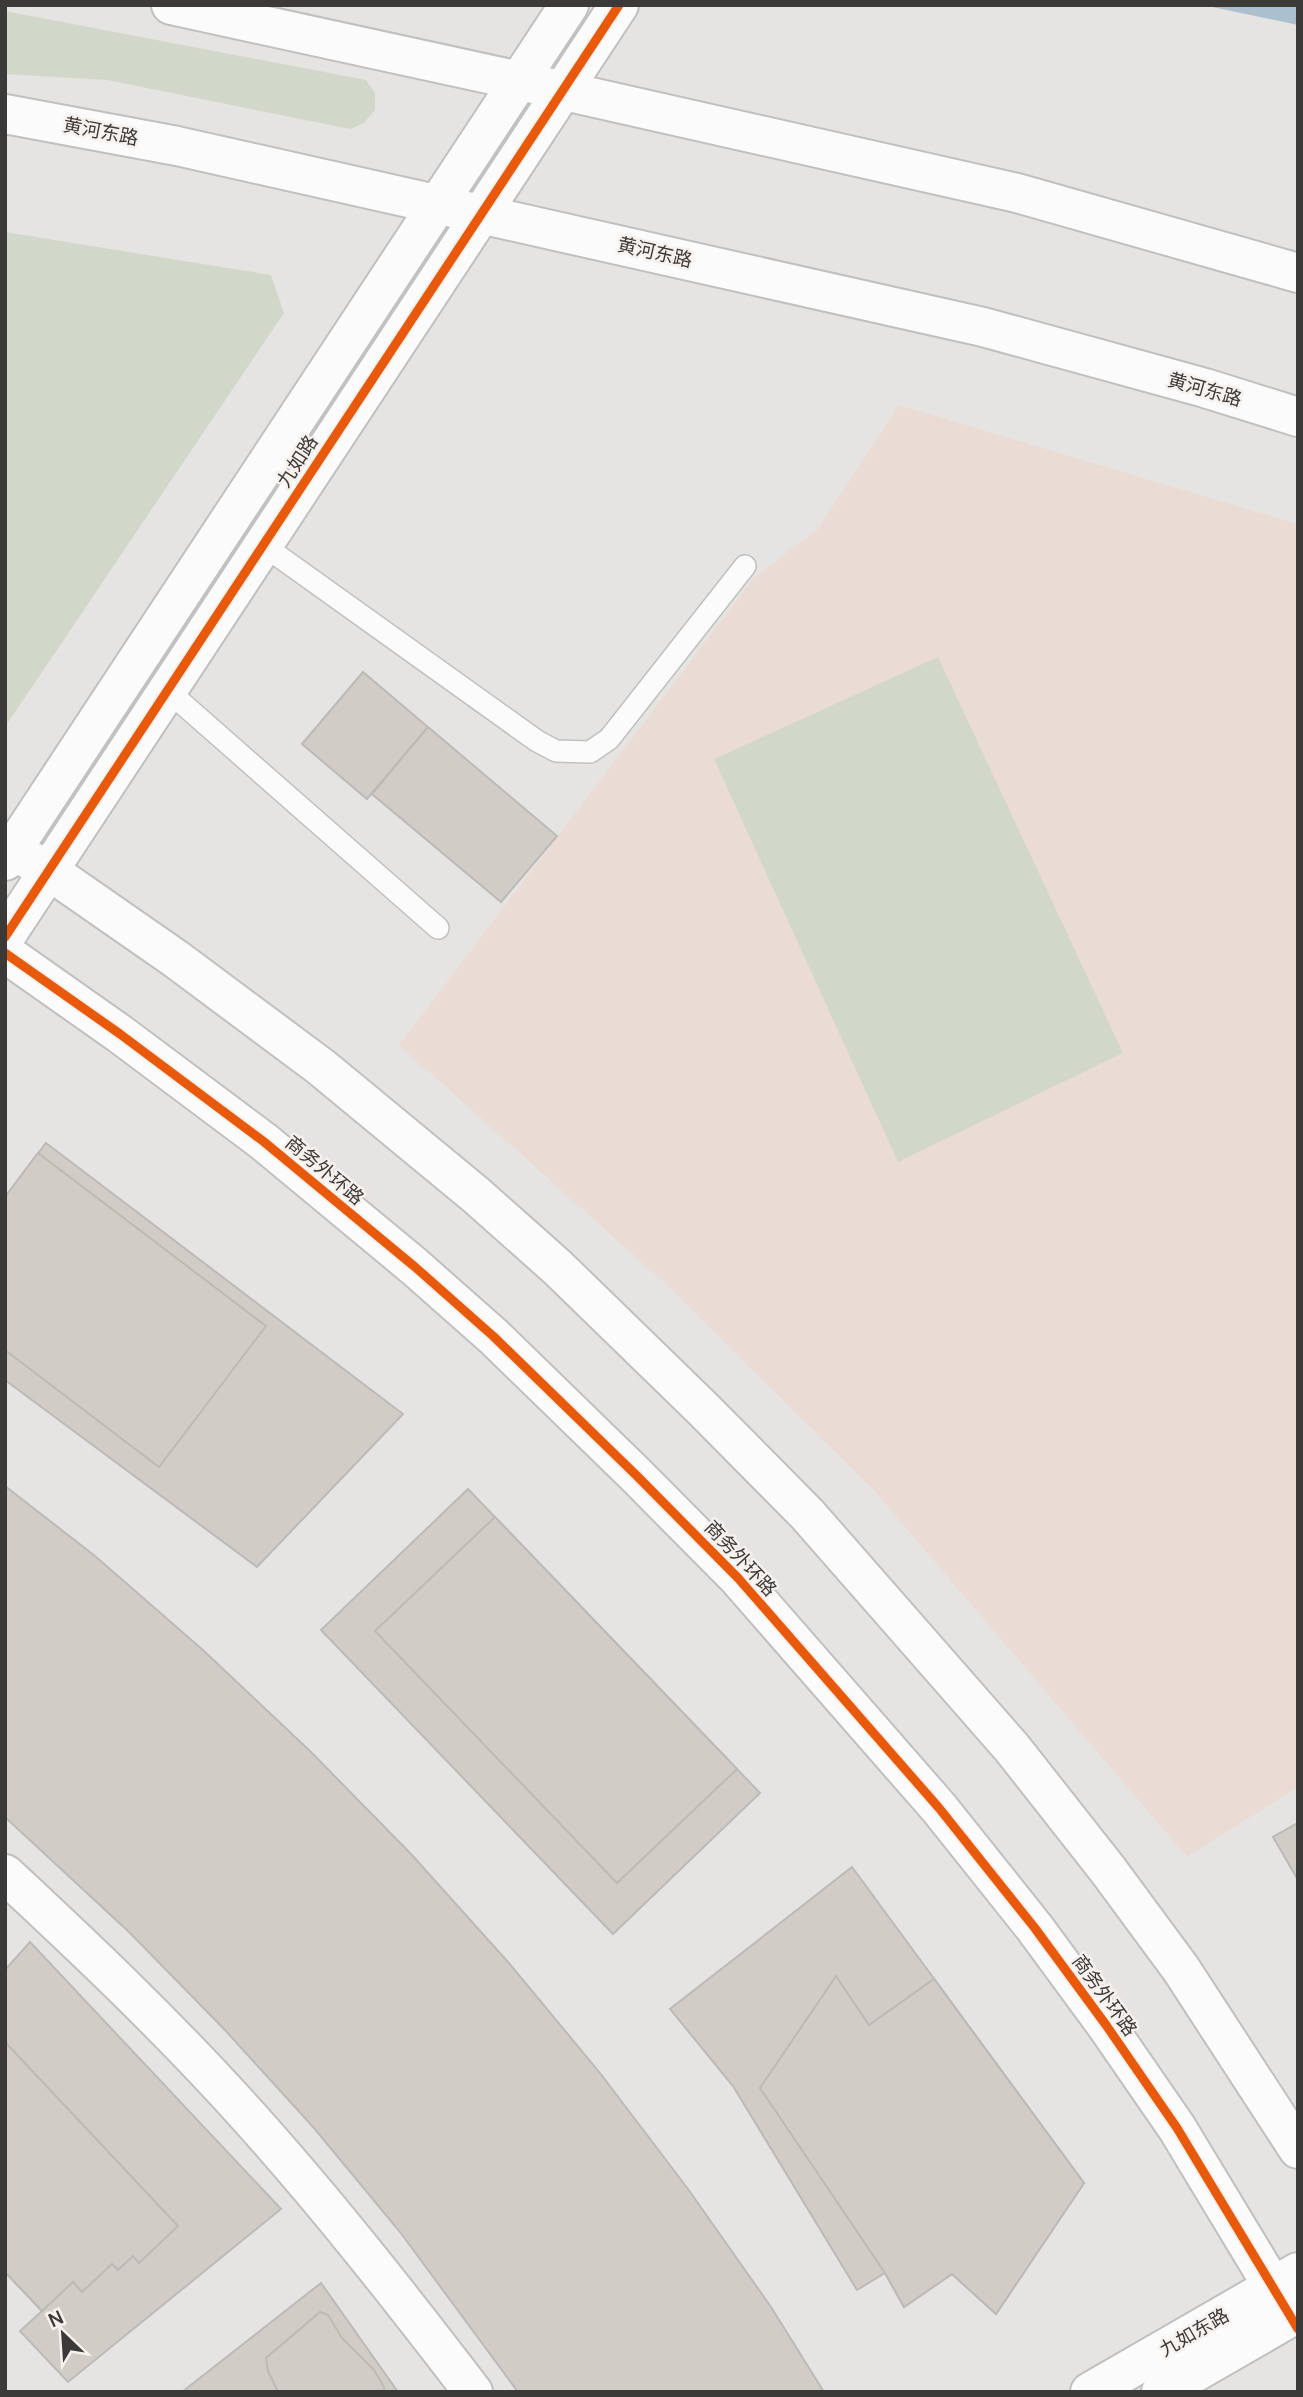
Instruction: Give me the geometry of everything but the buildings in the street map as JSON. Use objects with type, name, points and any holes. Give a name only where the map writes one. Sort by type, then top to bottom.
[{"type":"street","points":[[171,5],[520,80],[1017,193],[1298,273]]},
{"type":"street","name":"九如路","points":[[8,852],[569,5]]},
{"type":"street","name":"九如路","points":[[5,937],[619,5]]},
{"type":"street","name":"黄河东路","points":[[5,114],[177,146],[482,212],[983,327],[1205,388],[1298,417]]},
{"type":"street","points":[[8,852],[48,872],[176,959],[321,1067],[476,1195],[557,1267],[807,1514],[1012,1748],[1108,1870],[1181,1969],[1298,2149]]},
{"type":"street","name":"商务外环路","points":[[5,953],[120,1034],[263,1141],[415,1267],[493,1336],[738,1578],[939,1808],[1034,1927],[1177,2127],[1291,2303]]},
{"type":"street","points":[[5,1874],[116,1977],[249,2117],[374,2263],[473,2392]]},
{"type":"street","name":"九如东路","points":[[1090,2392],[1291,2303]]},
{"type":"street","name":"九如东路","points":[[1161,2392],[1291,2303]]},
{"type":"lane","points":[[263,545],[537,741],[556,751],[590,752],[609,739],[745,566]]},
{"type":"lane","points":[[167,691],[438,928]]},
{"type":"shaded area","points":[[899,405],[1298,524],[1298,1787],[1187,1857],[876,1493],[666,1284],[399,1045],[753,579],[818,529]]},
{"type":"green space","points":[[5,11],[366,80],[375,93],[375,110],[364,123],[350,129],[107,80],[5,74]]},
{"type":"green space","points":[[5,232],[271,275],[284,313],[5,727]]},
{"type":"green space","points":[[938,657],[1123,1053],[898,1162],[714,759]]},
{"type":"water","points":[[1203,5],[1298,5],[1298,25]]},
{"type":"cycle path","points":[[5,937],[619,5]]},
{"type":"cycle path","points":[[5,953],[120,1034],[263,1141],[415,1267],[493,1336],[738,1578],[939,1808],[1034,1927],[1177,2128],[1298,2329]]}]
